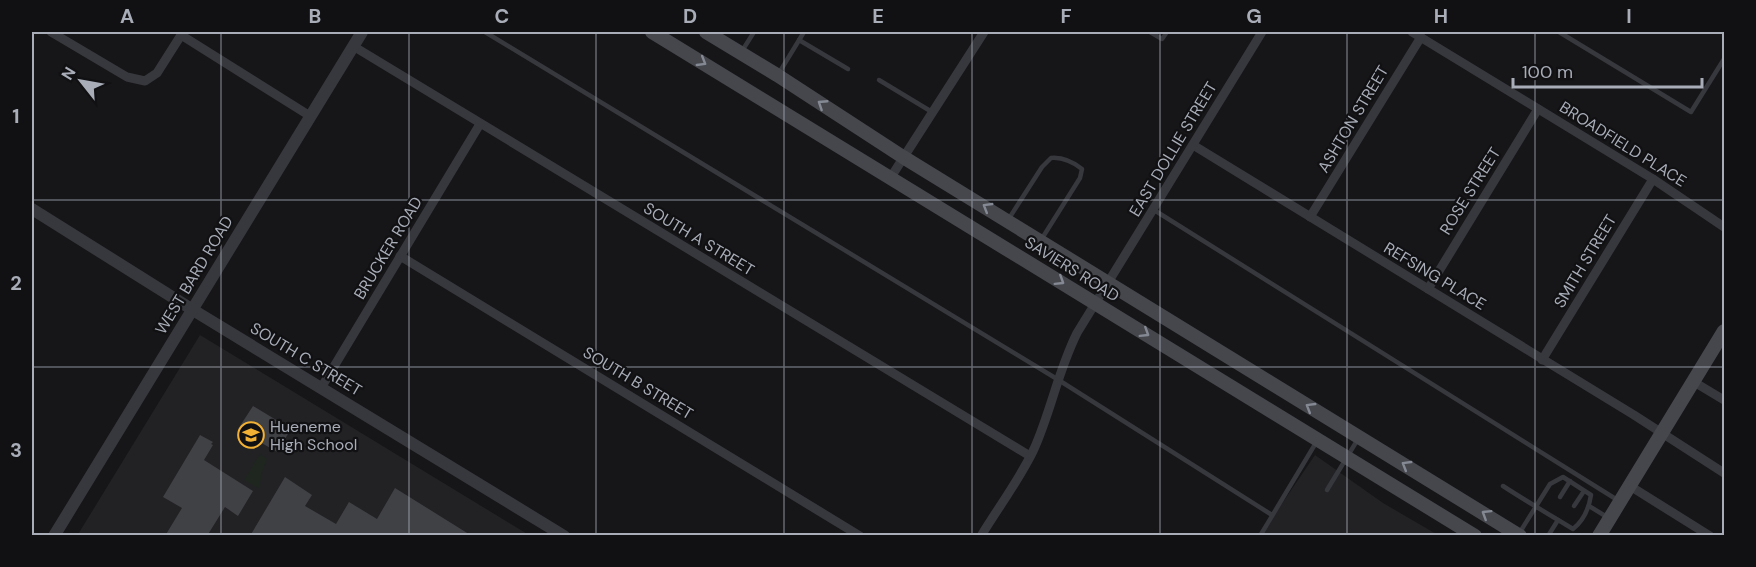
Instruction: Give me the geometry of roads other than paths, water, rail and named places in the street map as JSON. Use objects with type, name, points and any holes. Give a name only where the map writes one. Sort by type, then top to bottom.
[{"type":"main road","name":"SAVIERS ROAD","points":[[652,32],[1475,536]]},
{"type":"main road","name":"SAVIERS ROAD","points":[[706,32],[903,157],[1520,535]]},
{"type":"main road","points":[[1599,536],[1725,331]]},
{"type":"street","points":[[51,32],[127,77],[145,81],[157,73],[182,33],[310,116]]},
{"type":"street","name":"WEST BARD ROAD","points":[[54,536],[362,32]]},
{"type":"street","points":[[891,177],[984,32]]},
{"type":"street","name":"EAST DOLLIE STREET","points":[[981,536],[1030,456],[1045,421],[1064,358],[1077,333],[1262,32]]},
{"type":"street","name":"BROADFIELD PLACE","points":[[1412,32],[1653,179],[1725,226]]},
{"type":"street","name":"ASHTON STREET","points":[[1310,217],[1420,37]]},
{"type":"street","name":"SOUTH A STREET","points":[[353,46],[1030,456]]},
{"type":"street","name":"ROSE STREET","points":[[1428,289],[1538,109]]},
{"type":"street","name":"BRUCKER ROAD","points":[[321,388],[480,124]]},
{"type":"street","name":"REFSING PLACE","points":[[1193,145],[1725,473]]},
{"type":"street","name":"SMITH STREET","points":[[1542,360],[1653,179]]},
{"type":"street","name":"SOUTH C STREET","points":[[32,209],[564,536]]},
{"type":"street","name":"SOUTH B STREET","points":[[400,256],[860,536]]},
{"type":"street","points":[[1694,382],[1725,400]]},
{"type":"street","points":[[1630,486],[1710,536]]},
{"type":"lane","points":[[485,32],[1057,379],[1272,515]]},
{"type":"lane","points":[[741,53],[754,32]]},
{"type":"lane","points":[[777,75],[804,32]]},
{"type":"lane","points":[[1150,32],[1162,39],[1167,32]]},
{"type":"lane","points":[[1559,32],[1691,112],[1725,59]]},
{"type":"lane","points":[[799,40],[849,69]]},
{"type":"lane","points":[[879,80],[932,112]]},
{"type":"lane","points":[[1008,220],[1042,167],[1051,158],[1058,157],[1076,164],[1082,169],[1080,178],[1041,240]]},
{"type":"lane","points":[[1154,210],[1620,502]]},
{"type":"lane","points":[[1327,490],[1360,437]]},
{"type":"lane","points":[[1260,536],[1318,438]]},
{"type":"lane","points":[[1503,486],[1536,507],[1550,512],[1558,520],[1565,521],[1573,529],[1578,525],[1589,506],[1591,495],[1563,477],[1550,484],[1536,507],[1520,535]]},
{"type":"lane","points":[[1560,497],[1572,482],[1580,477]]},
{"type":"lane","points":[[1574,506],[1584,491]]},
{"type":"lane","points":[[1589,506],[1610,519]]},
{"type":"lane","points":[[1548,536],[1558,520]]},
{"type":"place","name":"Hueneme High School","points":[[251,435]]}]
